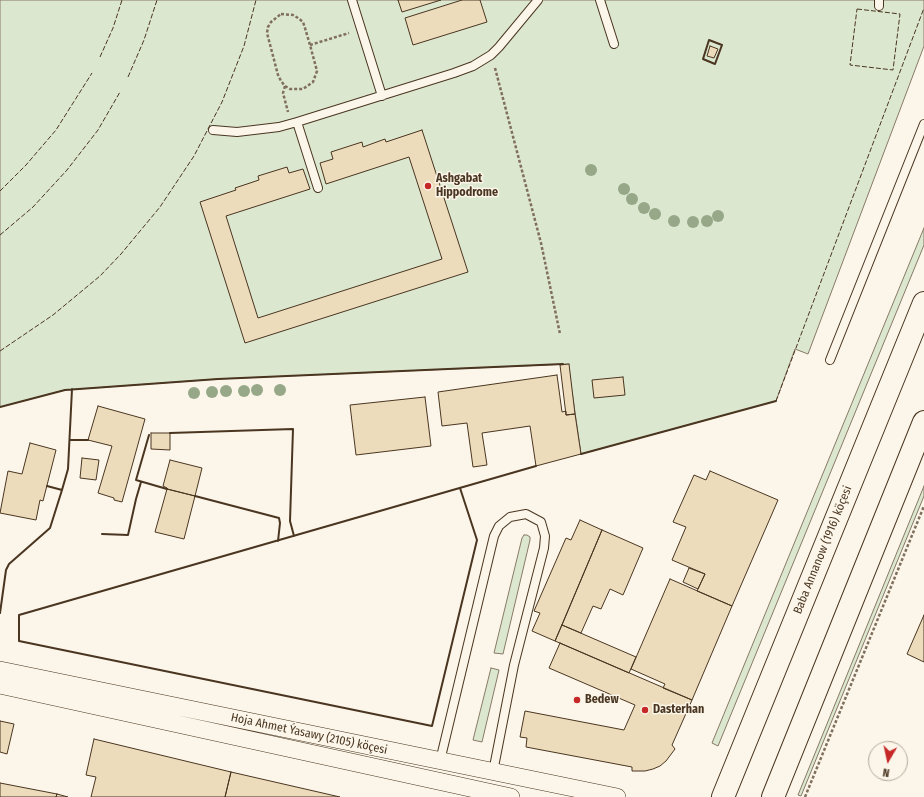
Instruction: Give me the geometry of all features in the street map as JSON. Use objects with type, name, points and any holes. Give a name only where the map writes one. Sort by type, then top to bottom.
[{"type":"main road","name":"Baba Annanow (1916) köçesi","points":[[722,797],[924,303]]},
{"type":"main road","points":[[773,797],[924,422]]},
{"type":"street","name":"Hoja Ahmet Ýasawy (2105) köçesi","points":[[0,670],[617,797]]},
{"type":"street","name":"Hoja Ahmet Ýasawy (2105) köçesi","points":[[0,685],[452,791],[511,797]]},
{"type":"street","points":[[452,791],[463,766]]},
{"type":"lane","points":[[352,0],[382,96]]},
{"type":"lane","points":[[213,130],[238,132],[279,127],[382,96],[473,66],[491,55],[499,47],[538,0]]},
{"type":"lane","points":[[600,0],[614,44]]},
{"type":"lane","points":[[294,123],[318,188]]},
{"type":"lane","points":[[830,360],[924,124]]},
{"type":"lane","points":[[440,761],[494,536],[498,526],[510,517],[526,514],[541,522],[545,536],[544,548],[514,665],[493,772]]},
{"type":"path","points":[[281,14],[293,15],[303,22],[310,45],[317,71],[313,82],[303,89],[290,89],[285,86],[278,75],[268,40],[268,27],[271,22],[281,14]]},
{"type":"path","points":[[310,45],[361,29]]},
{"type":"path","points":[[491,55],[541,243],[560,334]]},
{"type":"path","points":[[285,86],[283,94],[294,123]]},
{"type":"path","points":[[805,797],[924,506]]},
{"type":"green space","name":"Ashgabat Hippodrome","points":[[0,0],[924,0],[924,46],[808,354],[795,349],[776,401],[581,454],[568,364],[218,379],[65,390],[0,407]]},
{"type":"green space","points":[[924,228],[924,245],[718,746],[712,743]]},
{"type":"green space","points":[[924,486],[924,496],[801,796],[798,795]]},
{"type":"green space","points":[[524,535],[530,537],[530,540],[503,654],[494,653],[522,538]]},
{"type":"green space","points":[[491,668],[499,670],[482,742],[473,740]]},
{"type":"building","points":[[398,0],[441,0],[402,12]]},
{"type":"building","points":[[462,0],[480,0],[487,22],[413,45],[405,18]]},
{"type":"building","points":[[710,46],[718,49],[714,58],[707,56]]},
{"type":"building","points":[[422,130],[468,272],[245,343],[200,202],[236,190],[235,188],[259,180],[258,176],[287,167],[289,173],[303,169],[310,189],[226,216],[258,318],[442,259],[409,157],[326,184],[320,163],[333,159],[331,152],[362,142],[363,147],[385,139],[386,142]]},
{"type":"building","points":[[569,364],[575,414],[566,415],[560,365]]},
{"type":"building","points":[[557,375],[562,412],[566,411],[566,415],[575,414],[581,454],[536,466],[530,426],[482,433],[487,465],[473,467],[467,423],[442,426],[438,392]]},
{"type":"building","points":[[623,377],[625,395],[594,398],[592,380]]},
{"type":"building","points":[[425,397],[431,446],[356,455],[350,405]]},
{"type":"building","points":[[98,406],[145,419],[122,502],[98,493],[112,446],[88,440]]},
{"type":"building","points":[[151,433],[170,433],[170,450],[151,449]]},
{"type":"building","points":[[30,443],[56,450],[43,501],[40,500],[36,520],[0,513],[8,471],[22,474]]},
{"type":"building","points":[[82,458],[99,460],[96,480],[80,478]]},
{"type":"building","points":[[170,460],[202,468],[195,496],[167,489],[163,486]]},
{"type":"building","points":[[710,471],[778,500],[732,606],[697,591],[705,574],[672,560],[686,527],[673,522],[694,475],[706,480]]},
{"type":"building","points":[[167,489],[195,496],[184,539],[155,532]]},
{"type":"building","points":[[580,520],[602,530],[555,641],[532,631],[540,613],[534,611],[566,538],[571,540]]},
{"type":"building","points":[[602,530],[643,548],[623,595],[610,589],[601,609],[593,606],[581,633],[562,625]]},
{"type":"building","points":[[689,568],[705,574],[698,589],[683,582]]},
{"type":"building","points":[[670,579],[732,606],[692,700],[663,688],[665,684],[631,669]]},
{"type":"building","points":[[924,615],[924,662],[907,654]]},
{"type":"building","points":[[562,625],[636,657],[629,673],[555,641]]},
{"type":"building","points":[[560,643],[692,700],[672,745],[675,749],[666,761],[653,769],[645,771],[632,771],[632,767],[526,747],[527,738],[520,737],[525,711],[624,730],[635,705],[549,668]]},
{"type":"building","points":[[0,721],[14,724],[7,754],[0,752]]},
{"type":"building","points":[[94,739],[231,772],[225,797],[91,797],[96,777],[86,775]]},
{"type":"building","points":[[231,772],[340,797],[225,797]]},
{"type":"building","points":[[0,783],[57,794],[56,797],[0,797]]},
{"type":"building","points":[[57,794],[68,797],[56,797]]},
{"type":"fence","points":[[100,57],[113,28],[122,0]]},
{"type":"fence","points":[[128,77],[144,40],[157,0]]},
{"type":"fence","points":[[0,351],[53,315],[100,276],[121,254],[160,207],[194,156],[222,102],[244,46],[256,0]]},
{"type":"fence","points":[[776,401],[924,8]]},
{"type":"fence","points":[[857,9],[900,14],[893,70],[850,65],[857,9]]},
{"type":"fence","points":[[0,191],[26,165],[56,130],[92,73]]},
{"type":"fence","points":[[0,235],[33,207],[67,170],[98,130],[120,92]]},
{"type":"wall","points":[[709,40],[722,45],[715,64],[703,59],[709,40]]},
{"type":"wall","points":[[0,407],[65,390],[218,379],[563,364]]},
{"type":"wall","points":[[0,613],[6,570],[9,564],[50,528],[68,469],[72,389]]},
{"type":"wall","points":[[581,454],[776,401]]},
{"type":"wall","points":[[170,433],[293,429],[290,521],[294,536]]},
{"type":"wall","points":[[149,435],[136,480],[167,489]]},
{"type":"wall","points":[[70,440],[88,440]]},
{"type":"wall","points":[[460,488],[477,540],[432,726],[19,641],[19,615],[536,466]]},
{"type":"wall","points":[[102,534],[128,535],[141,482]]},
{"type":"wall","points":[[47,486],[62,490]]},
{"type":"wall","points":[[195,496],[279,518],[280,523],[278,541]]},
{"type":"place","name":"Ashgabat Hippodrome","points":[[428,186]]},
{"type":"place","name":"Bedew","points":[[577,700]]},
{"type":"place","name":"Dasterhan","points":[[645,710]]}]
